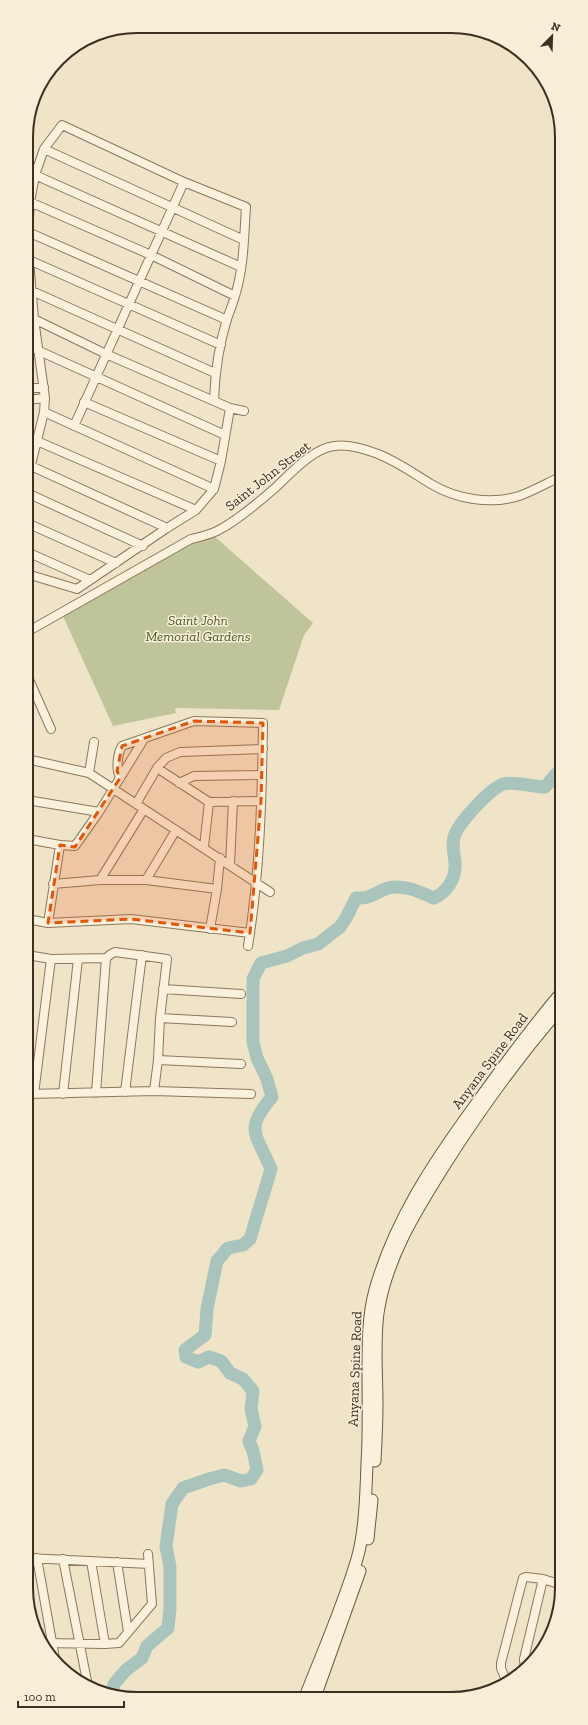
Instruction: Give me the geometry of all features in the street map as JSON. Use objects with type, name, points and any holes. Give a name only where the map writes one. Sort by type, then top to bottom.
[{"type":"main road","name":"Anyana Spine Road","points":[[308,1692],[357,1557],[362,1525],[367,1464],[368,1344],[370,1312],[386,1256],[397,1230],[419,1189],[456,1131],[514,1050],[555,1000]]},
{"type":"main road","name":"Anyana Spine Road","points":[[317,1692],[354,1590],[364,1558],[370,1524],[375,1464],[377,1405],[376,1342],[378,1313],[393,1258],[426,1194],[464,1134],[522,1054],[555,1014]]},
{"type":"street","points":[[33,186],[44,149],[62,125],[184,182],[246,207],[241,267],[236,296],[227,320],[215,373],[214,400]]},
{"type":"street","points":[[44,149],[172,209],[244,240]]},
{"type":"street","points":[[35,175],[241,267]]},
{"type":"street","points":[[74,426],[184,182]]},
{"type":"street","points":[[33,203],[151,255],[236,296]]},
{"type":"street","points":[[33,234],[227,320]]},
{"type":"street","points":[[33,262],[128,306],[221,346]]},
{"type":"street","points":[[33,291],[215,373]]},
{"type":"street","points":[[33,305],[37,350],[44,387],[44,412],[33,458]]},
{"type":"street","points":[[34,319],[106,354],[230,408],[244,411]]},
{"type":"street","points":[[37,350],[95,378],[226,435]]},
{"type":"street","points":[[33,388],[44,387]]},
{"type":"street","points":[[33,399],[44,398]]},
{"type":"street","points":[[84,402],[221,461]]},
{"type":"street","points":[[33,576],[77,589],[196,510],[214,489],[221,461],[230,408]]},
{"type":"street","points":[[44,412],[214,489]]},
{"type":"street","points":[[37,441],[196,510]]},
{"type":"street","name":"Saint John Street","points":[[33,629],[191,539],[215,532],[229,524],[274,488],[299,465],[319,452],[332,446],[345,445],[364,449],[389,458],[453,495],[469,498],[486,499],[518,496],[555,479]]},
{"type":"street","points":[[33,467],[167,528]]},
{"type":"street","points":[[33,496],[143,546]]},
{"type":"street","points":[[33,526],[116,563]]},
{"type":"street","points":[[33,555],[90,580]]},
{"type":"street","points":[[33,688],[52,729]]},
{"type":"street","points":[[120,778],[117,771],[122,746],[194,721],[263,723],[261,801],[256,882],[248,946]]},
{"type":"street","points":[[33,840],[75,846],[99,812],[144,739]]},
{"type":"street","points":[[89,773],[94,742]]},
{"type":"street","points":[[136,804],[157,768],[166,758],[180,752],[263,749]]},
{"type":"street","points":[[33,760],[89,773],[114,788],[270,892]]},
{"type":"street","points":[[157,768],[209,802],[261,801]]},
{"type":"street","points":[[179,783],[194,776],[262,775]]},
{"type":"street","points":[[33,801],[99,812]]},
{"type":"street","points":[[230,865],[234,801]]},
{"type":"street","points":[[204,848],[209,802]]},
{"type":"street","points":[[100,880],[144,809]]},
{"type":"street","points":[[146,880],[176,830]]},
{"type":"street","points":[[48,923],[60,845]]},
{"type":"street","points":[[210,929],[217,889],[220,858]]},
{"type":"street","points":[[53,884],[100,880],[146,880],[217,889]]},
{"type":"street","points":[[33,920],[48,923],[131,919],[250,933]]},
{"type":"street","points":[[33,956],[51,959],[106,958],[115,952],[167,959],[154,1091]]},
{"type":"street","points":[[125,1092],[142,955]]},
{"type":"street","points":[[96,1093],[106,958]]},
{"type":"street","points":[[33,1080],[51,959]]},
{"type":"street","points":[[63,1094],[78,959]]},
{"type":"street","points":[[164,989],[241,994]]},
{"type":"street","points":[[160,1018],[232,1022]]},
{"type":"street","points":[[158,1060],[241,1064]]},
{"type":"street","points":[[33,1094],[154,1091],[251,1094]]},
{"type":"street","points":[[49,1643],[119,1643],[152,1604],[148,1554]]},
{"type":"street","points":[[33,1558],[149,1564]]},
{"type":"street","points":[[37,1558],[49,1643]]},
{"type":"street","points":[[63,1559],[87,1679]]},
{"type":"street","points":[[91,1561],[105,1644]]},
{"type":"street","points":[[117,1562],[128,1632]]},
{"type":"street","points":[[505,1677],[501,1668],[501,1663],[522,1580],[526,1577],[543,1578],[555,1582]]},
{"type":"street","points":[[524,1661],[543,1578]]},
{"type":"highlighted area","points":[[194,721],[263,723],[261,801],[250,933],[131,919],[48,923],[60,845],[75,847],[120,778],[117,771],[122,746]]},
{"type":"green space","name":"Saint John Memorial Gardens","points":[[214,536],[313,623],[304,635],[279,710],[175,708],[176,713],[113,726],[62,614],[189,541]]},
{"type":"waterway","points":[[113,1689],[114,1684],[126,1670],[142,1658],[147,1646],[168,1628],[170,1608],[170,1567],[166,1546],[172,1504],[183,1488],[224,1475],[241,1481],[251,1479],[257,1470],[249,1441],[255,1426],[251,1409],[253,1391],[243,1379],[230,1373],[221,1361],[209,1357],[198,1362],[186,1357],[185,1350],[205,1335],[207,1309],[217,1261],[228,1248],[243,1245],[250,1239],[271,1169],[255,1133],[255,1125],[258,1118],[263,1108],[272,1097],[267,1079],[257,1058],[253,1042],[253,979],[261,963],[287,956],[303,948],[318,944],[340,927],[356,898],[370,896],[394,887],[412,889],[434,898],[438,896],[449,886],[455,872],[453,850],[454,837],[461,824],[482,800],[497,787],[503,784],[512,783],[545,787],[555,775]]}]
